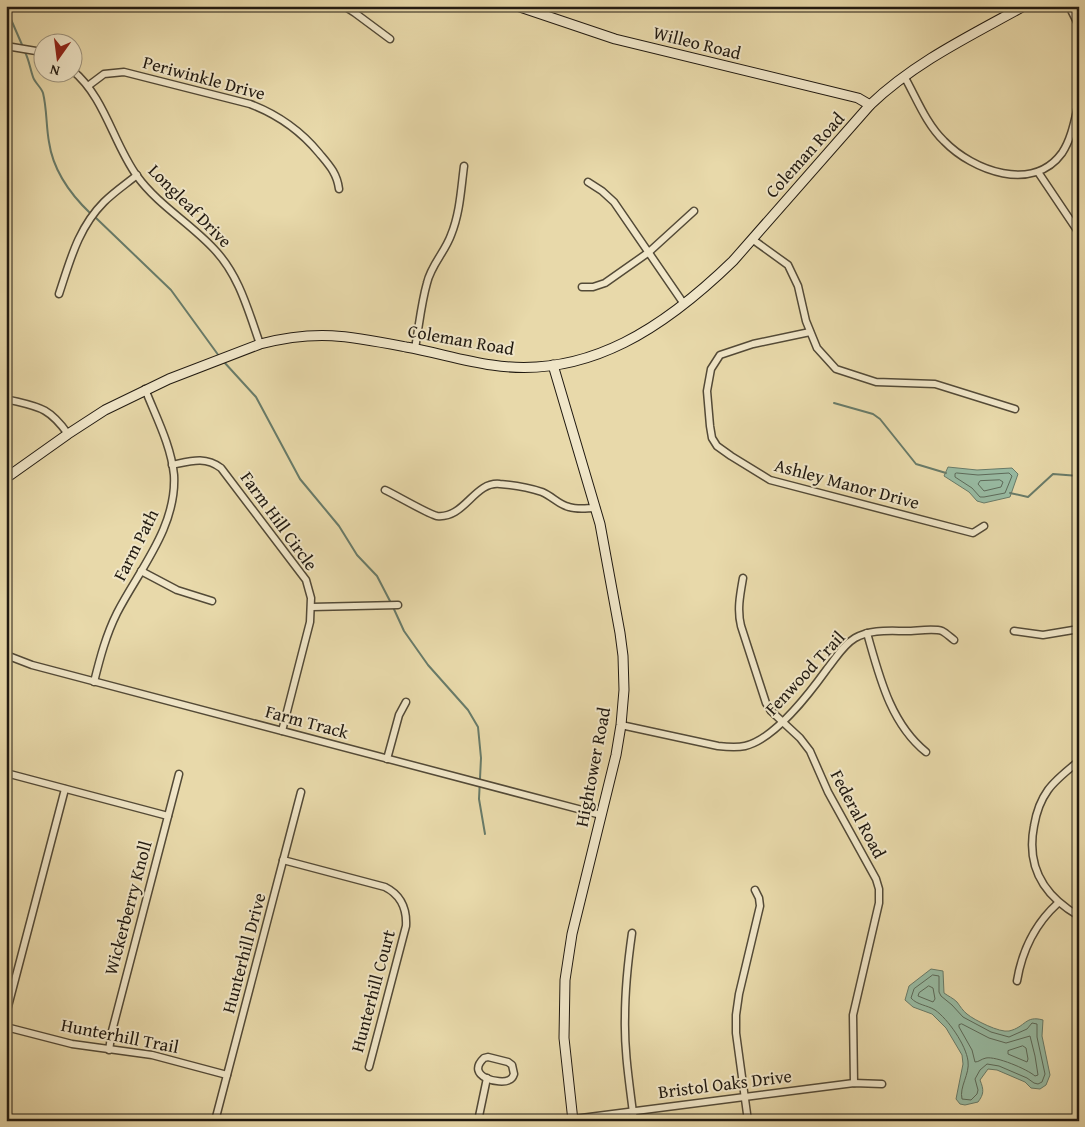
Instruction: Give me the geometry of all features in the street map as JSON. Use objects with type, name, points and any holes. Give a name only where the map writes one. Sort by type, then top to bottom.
[{"type":"street","points":[[344,6],[390,39]]},
{"type":"street","name":"Willeo Road","points":[[517,6],[615,39],[858,98],[870,105]]},
{"type":"street","name":"Coleman Road","points":[[6,478],[105,410],[145,390],[260,344],[300,335],[338,335],[415,348],[492,365],[522,367],[553,365],[586,358],[618,346],[645,331],[710,283],[752,239],[870,105],[904,76],[927,60],[1024,6]]},
{"type":"street","points":[[1069,6],[1079,26]]},
{"type":"street","points":[[6,46],[32,50]]},
{"type":"street","name":"Periwinkle Drive","points":[[88,86],[104,74],[124,72],[250,104],[265,110],[290,124],[310,143],[333,170],[338,179],[339,189]]},
{"type":"street","points":[[904,76],[933,129],[944,141],[956,152],[972,161],[1004,174],[1021,176],[1038,172],[1055,161],[1065,148],[1079,102]]},
{"type":"street","name":"Longleaf Drive","points":[[82,80],[88,86],[124,156],[137,175],[157,198],[206,241],[225,261],[241,290],[260,344]]},
{"type":"street","points":[[415,348],[427,282],[434,264],[448,243],[458,213],[464,166]]},
{"type":"street","points":[[1038,172],[1079,233]]},
{"type":"street","points":[[59,294],[74,248],[86,224],[105,201],[137,175]]},
{"type":"street","points":[[588,182],[614,202],[684,304]]},
{"type":"street","points":[[582,287],[593,287],[605,283],[649,252],[694,211]]},
{"type":"street","points":[[752,239],[788,265],[798,286],[810,332],[817,348],[836,369],[876,382],[936,384],[1015,410]]},
{"type":"street","name":"Ashley Manor Drive","points":[[810,332],[753,344],[720,355],[711,369],[707,391],[712,438],[717,446],[770,480],[973,533],[984,526]]},
{"type":"street","name":"Hightower Road","points":[[553,365],[596,508],[607,557],[623,656],[624,690],[616,755],[572,934],[565,980],[564,1038],[572,1120]]},
{"type":"street","name":"Farm Path","points":[[94,682],[110,628],[161,535],[169,515],[174,491],[172,465],[166,442],[145,390]]},
{"type":"street","points":[[6,399],[45,410],[57,420],[68,434]]},
{"type":"street","name":"Farm Hill Circle","points":[[172,465],[204,460],[214,462],[221,468],[302,572],[309,589],[312,607],[310,622],[282,731]]},
{"type":"street","points":[[386,490],[438,516],[451,513],[462,507],[490,484],[500,484],[542,492],[568,507],[580,509],[596,508]]},
{"type":"street","points":[[141,571],[177,590],[212,601]]},
{"type":"street","name":"Federal Road","points":[[743,578],[738,606],[741,626],[766,703],[810,751],[828,792],[876,879],[879,889],[879,903],[853,1015],[854,1083]]},
{"type":"street","points":[[312,607],[398,605]]},
{"type":"street","name":"Fenwood Trail","points":[[621,725],[718,746],[745,746],[769,734],[810,693],[844,647],[854,639],[867,633],[881,631],[940,630],[954,640]]},
{"type":"street","points":[[1014,631],[1043,635],[1079,630]]},
{"type":"street","points":[[867,633],[881,683],[890,703],[917,745],[926,752]]},
{"type":"street","name":"Farm Track","points":[[6,655],[32,665],[94,682],[601,815]]},
{"type":"street","points":[[388,759],[399,715],[406,702]]},
{"type":"street","points":[[1079,761],[1055,782],[1044,797],[1036,815],[1033,833],[1033,860],[1036,871],[1047,891],[1058,903],[1079,916]]},
{"type":"street","points":[[6,773],[168,816]]},
{"type":"street","name":"Wickerberry Knoll","points":[[109,1050],[112,1031],[179,774]]},
{"type":"street","points":[[6,1014],[65,789]]},
{"type":"street","name":"Hunterhill Drive","points":[[215,1121],[301,792]]},
{"type":"street","name":"Hunterhill Court","points":[[283,860],[385,887],[396,895],[404,906],[407,916],[406,926],[369,1067]]},
{"type":"street","points":[[748,1121],[736,1033],[736,1016],[739,994],[760,906],[755,890]]},
{"type":"street","points":[[1017,981],[1019,970],[1034,931],[1044,914],[1058,903]]},
{"type":"street","points":[[632,933],[626,976],[624,1018],[626,1056],[634,1121]]},
{"type":"street","name":"Hunterhill Trail","points":[[6,1027],[72,1044],[152,1055],[227,1076]]},
{"type":"street","points":[[488,1057],[508,1062],[514,1070],[514,1074],[507,1082],[488,1078],[481,1075],[478,1071],[478,1066],[484,1058],[488,1057]]},
{"type":"street","points":[[478,1121],[488,1078]]},
{"type":"street","name":"Bristol Oaks Drive","points":[[558,1121],[854,1083],[882,1084]]},
{"type":"water","points":[[948,467],[977,470],[1012,468],[1018,474],[1010,497],[984,503],[977,501],[969,492],[944,476]]},
{"type":"water","points":[[931,969],[943,971],[944,993],[955,1001],[967,1014],[987,1026],[1009,1031],[1032,1019],[1043,1020],[1042,1036],[1050,1075],[1046,1085],[1040,1089],[1031,1088],[1025,1082],[997,1070],[988,1069],[980,1080],[983,1092],[978,1102],[965,1105],[960,1104],[956,1099],[963,1064],[962,1055],[946,1028],[932,1014],[913,1007],[905,1000],[909,986]]},
{"type":"waterway","points":[[6,8],[23,47]]},
{"type":"waterway","points":[[25,52],[34,79],[43,93],[47,130],[54,162],[70,190],[91,214]]},
{"type":"waterway","points":[[95,217],[171,290],[219,356]]},
{"type":"waterway","points":[[224,362],[256,397],[300,479],[339,526],[357,555],[377,576],[391,603]]},
{"type":"waterway","points":[[834,403],[873,414],[880,419],[916,464],[946,473]]},
{"type":"waterway","points":[[1010,493],[1028,497],[1053,474],[1079,476]]},
{"type":"waterway","points":[[393,607],[404,631],[428,665],[468,710],[478,727],[481,758],[479,799],[485,834]]}]
